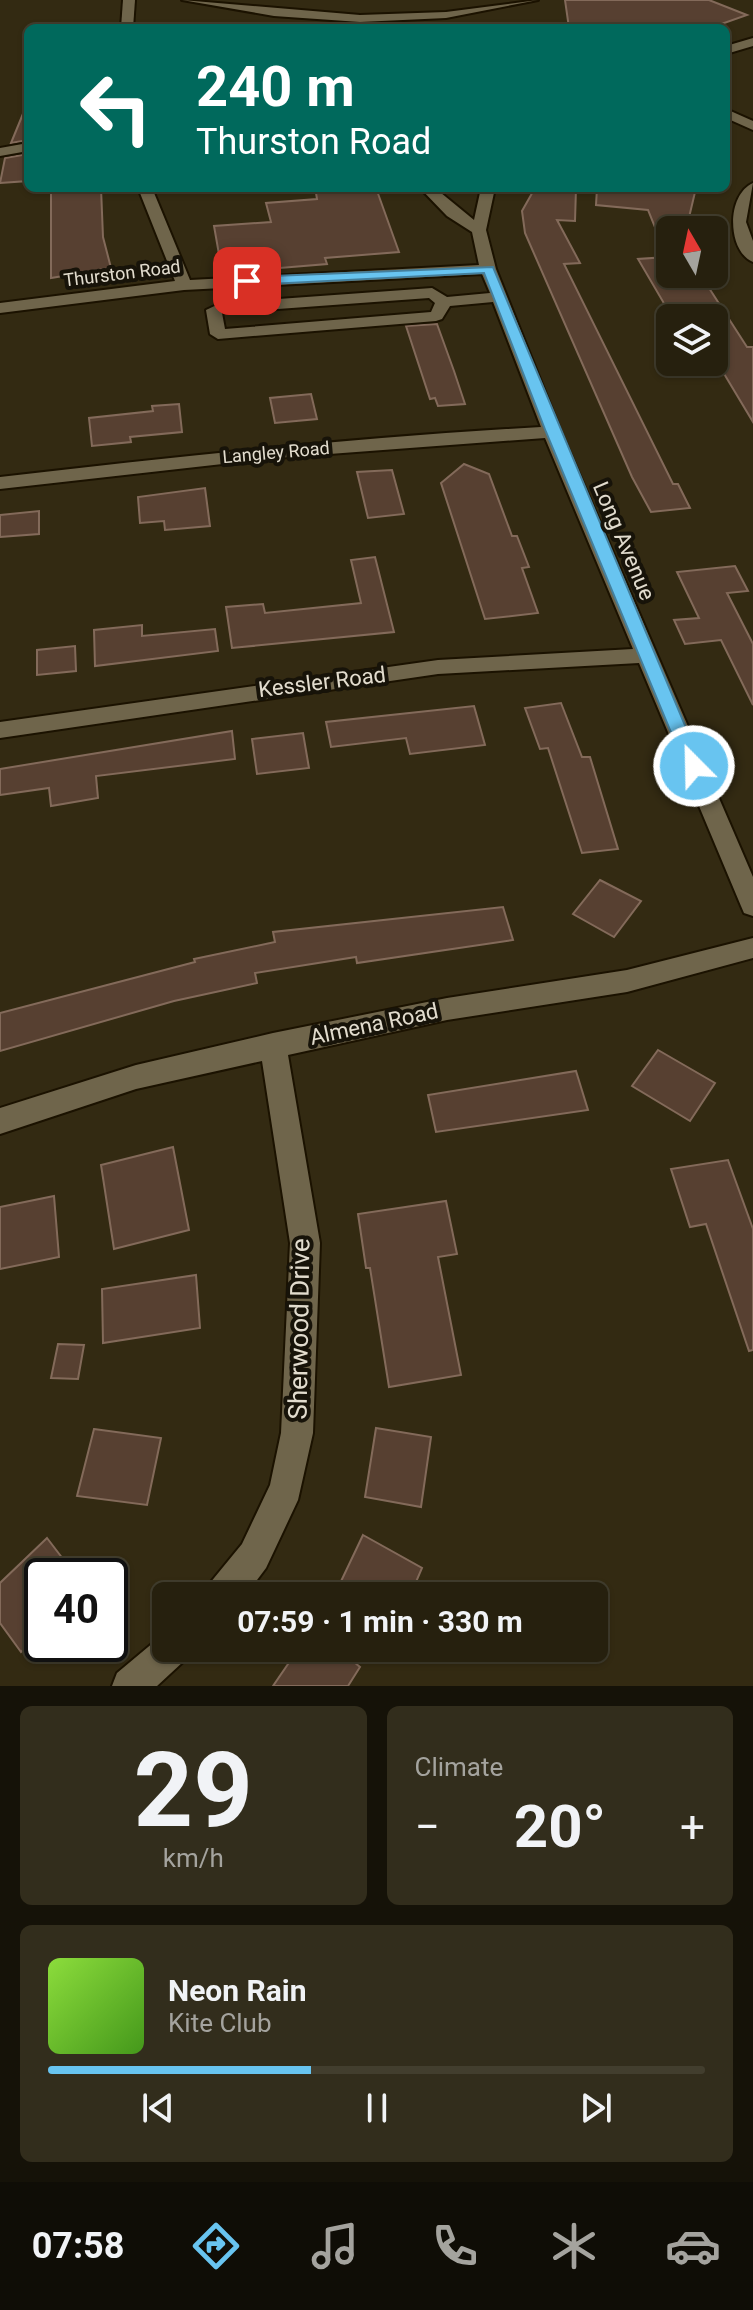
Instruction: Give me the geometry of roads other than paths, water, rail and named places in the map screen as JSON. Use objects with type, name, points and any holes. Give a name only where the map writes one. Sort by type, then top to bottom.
[{"type":"street","points":[[127,24],[129,0]]},
{"type":"street","points":[[188,0],[323,23],[458,15],[532,0]]},
{"type":"street","points":[[730,49],[753,42]]},
{"type":"street","points":[[730,115],[753,126]]},
{"type":"street","points":[[0,152],[24,148]]},
{"type":"street","points":[[753,187],[741,204],[737,218],[753,257]]},
{"type":"street","points":[[147,192],[184,285]]},
{"type":"street","points":[[431,192],[452,213],[479,230]]},
{"type":"street","name":"Long Avenue","points":[[487,192],[479,230],[488,269],[552,432],[753,906]]},
{"type":"street","name":"Thurston Road","points":[[0,308],[184,285],[488,269]]},
{"type":"street","points":[[323,276],[328,300]]},
{"type":"street","points":[[247,281],[250,306]]},
{"type":"street","points":[[444,302],[436,316],[218,334],[215,331],[214,310],[432,293],[444,302],[500,297]]},
{"type":"street","name":"Langley Road","points":[[0,483],[202,459],[452,436],[552,432]]},
{"type":"street","name":"Kessler Road","points":[[0,730],[438,667],[646,655]]},
{"type":"street","name":"Almena Road","points":[[0,1121],[136,1077],[273,1045],[447,1009],[627,981],[753,948]]},
{"type":"street","name":"Sherwood Drive","points":[[234,1582],[254,1556],[286,1488],[297,1433],[305,1243],[273,1045]]},
{"type":"street","points":[[130,1686],[156,1662]]}]
